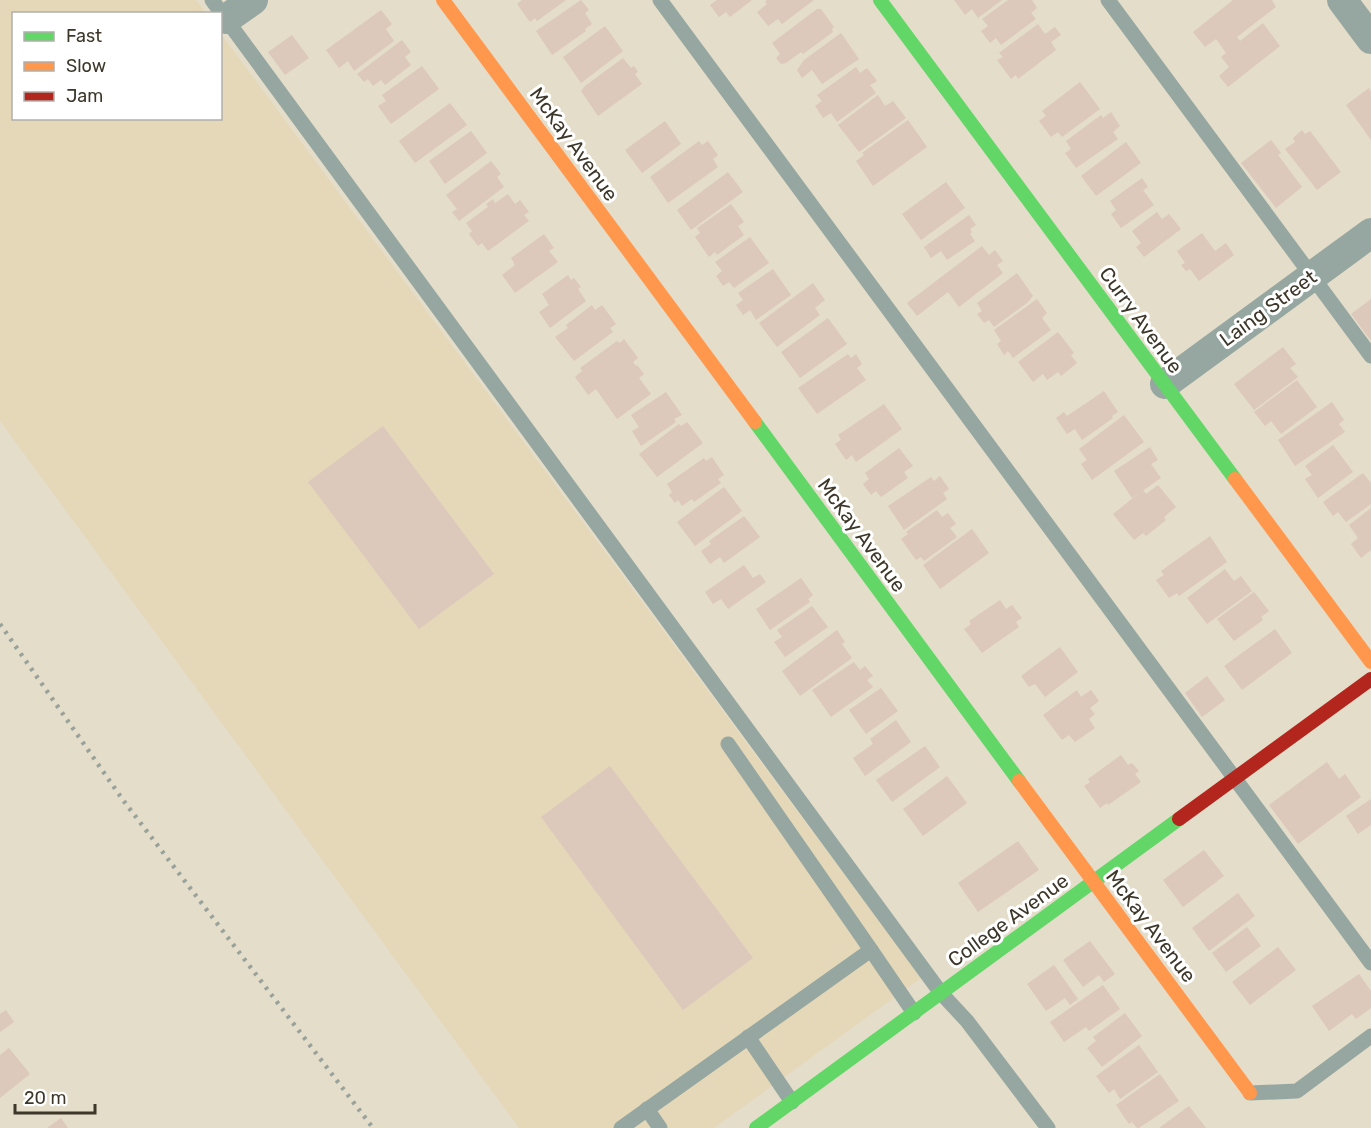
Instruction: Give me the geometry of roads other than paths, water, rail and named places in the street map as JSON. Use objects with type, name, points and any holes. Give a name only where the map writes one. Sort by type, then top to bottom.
[{"type":"street","points":[[219,9],[253,0]]},
{"type":"street","name":"McKay Avenue","points":[[443,0],[1250,1093]]},
{"type":"street","name":"Curry Avenue","points":[[880,0],[1371,662]]},
{"type":"street","points":[[1342,0],[1371,39]]},
{"type":"street","name":"Laing Street","points":[[1165,384],[1371,233]]},
{"type":"street","name":"College Avenue","points":[[756,1128],[1371,679]]},
{"type":"lane","points":[[660,0],[1371,963]]},
{"type":"lane","points":[[1108,0],[1371,356]]},
{"type":"lane","points":[[222,13],[941,993],[967,1021],[1048,1128]]},
{"type":"lane","points":[[728,744],[914,1012]]},
{"type":"lane","points":[[621,1128],[871,950]]},
{"type":"lane","points":[[1250,1093],[1297,1091],[1371,1036]]},
{"type":"lane","points":[[748,1037],[792,1102]]},
{"type":"lane","points":[[647,1109],[660,1128]]},
{"type":"railway","points":[[0,624],[123,800],[373,1128]]}]
